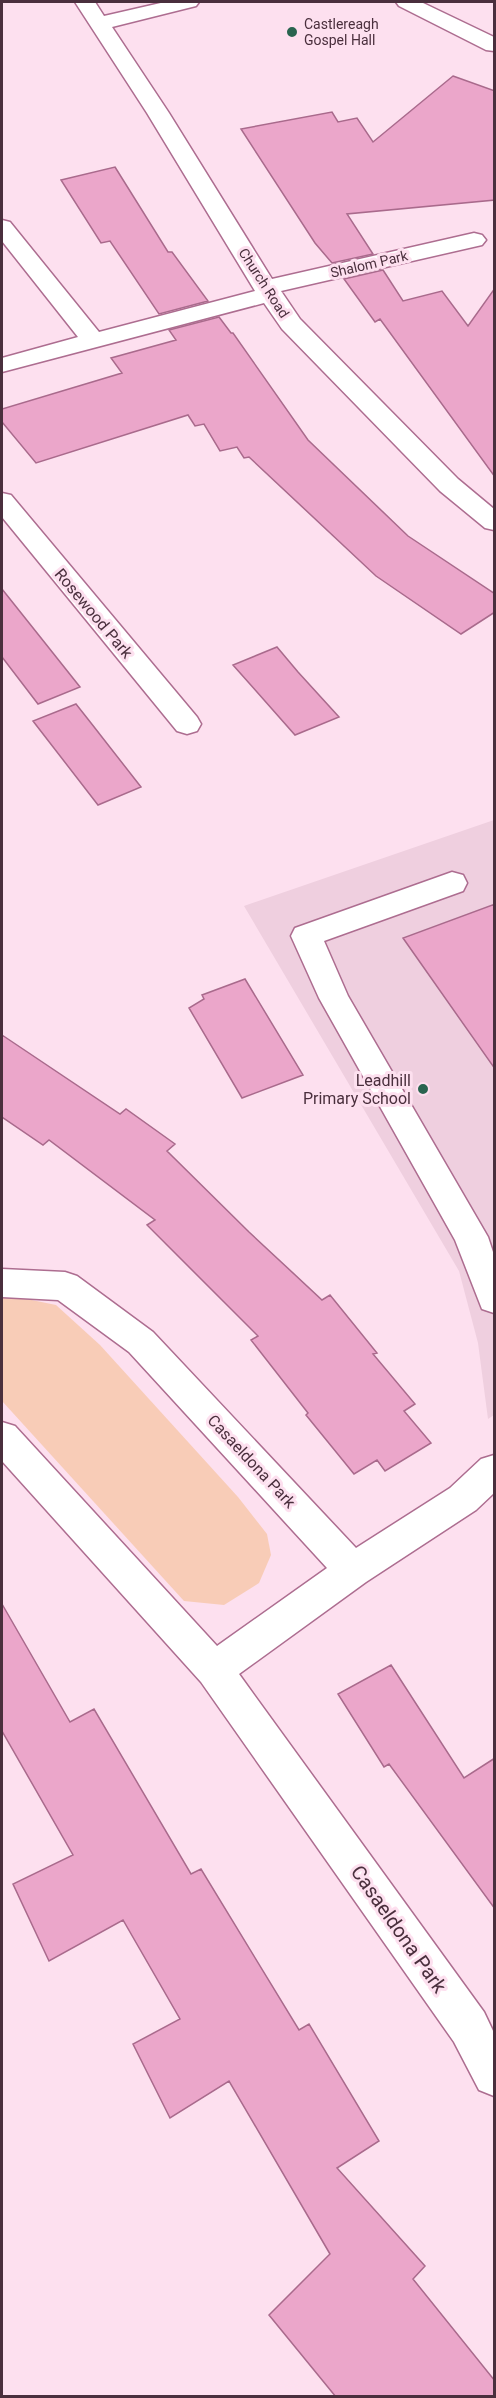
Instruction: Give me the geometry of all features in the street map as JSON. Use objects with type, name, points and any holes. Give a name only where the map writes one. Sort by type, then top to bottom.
[{"type":"street","name":"Church Road","points":[[85,2],[291,324],[449,485],[495,522]]},
{"type":"street","points":[[100,23],[189,2]]},
{"type":"street","points":[[406,2],[495,45]]},
{"type":"street","points":[[2,227],[94,341]]},
{"type":"street","name":"Shalom Park","points":[[268,291],[474,240]]},
{"type":"street","points":[[2,365],[268,291]]},
{"type":"street","name":"Rosewood Park","points":[[2,501],[187,724]]},
{"type":"street","points":[[452,883],[306,936],[334,998],[471,1237],[495,1299]]},
{"type":"street","name":"Casaeldona Park","points":[[2,1282],[65,1286],[141,1342],[353,1570]]},
{"type":"street","name":"Casaeldona Park","points":[[2,1437],[214,1670],[462,2018],[495,2074]]},
{"type":"street","points":[[214,1670],[353,1570],[463,1498],[495,1470]]},
{"type":"shaded area","name":"Leadhill Primary School","points":[[494,820],[494,1415],[488,1419],[478,1343],[459,1271],[244,906]]},
{"type":"shaded area","points":[[2,1297],[17,1297],[56,1305],[100,1345],[238,1497],[267,1534],[271,1555],[259,1583],[224,1605],[184,1601],[2,1401]]},
{"type":"building","points":[[453,76],[495,91],[495,200],[347,214],[373,254],[332,263],[315,243],[241,129],[332,112],[338,122],[357,118],[373,142]]},
{"type":"building","points":[[115,167],[168,252],[172,252],[208,301],[159,314],[110,241],[101,243],[61,180]]},
{"type":"building","points":[[383,270],[403,301],[442,291],[468,326],[495,288],[495,477],[380,319],[375,322],[344,279]]},
{"type":"building","points":[[219,317],[233,333],[308,440],[408,536],[495,594],[495,612],[461,634],[376,576],[249,457],[244,458],[237,447],[220,451],[204,424],[195,426],[188,415],[36,463],[2,422],[2,409],[122,373],[111,358],[176,340],[169,330]]},
{"type":"building","points":[[2,589],[80,687],[38,704],[2,657]]},
{"type":"building","points":[[277,647],[339,717],[295,735],[233,665]]},
{"type":"building","points":[[76,704],[141,787],[98,805],[33,721]]},
{"type":"building","points":[[495,904],[495,1069],[403,938]]},
{"type":"building","points":[[245,979],[303,1075],[242,1098],[189,1008],[204,999],[202,995]]},
{"type":"building","points":[[2,1035],[120,1114],[126,1109],[175,1144],[167,1151],[249,1232],[322,1300],[330,1295],[377,1353],[373,1354],[415,1404],[404,1411],[431,1443],[385,1471],[377,1460],[354,1474],[306,1415],[308,1413],[251,1340],[258,1336],[147,1225],[155,1220],[49,1140],[43,1145],[2,1117]]},
{"type":"building","points":[[2,1604],[70,1722],[94,1709],[191,1874],[201,1869],[299,2030],[309,2024],[379,2141],[337,2168],[425,2266],[413,2279],[495,2381],[495,2397],[336,2397],[269,2315],[330,2254],[229,2081],[170,2118],[133,2044],[180,2019],[123,1920],[49,1961],[13,1884],[73,1855],[2,1731]]},
{"type":"building","points":[[391,1665],[464,1778],[495,1758],[495,1909],[389,1764],[384,1767],[338,1694]]},
{"type":"place","name":"Castlereagh Gospel Hall","points":[[292,32]]},
{"type":"place","name":"Leadhill Primary School","points":[[423,1089]]}]
